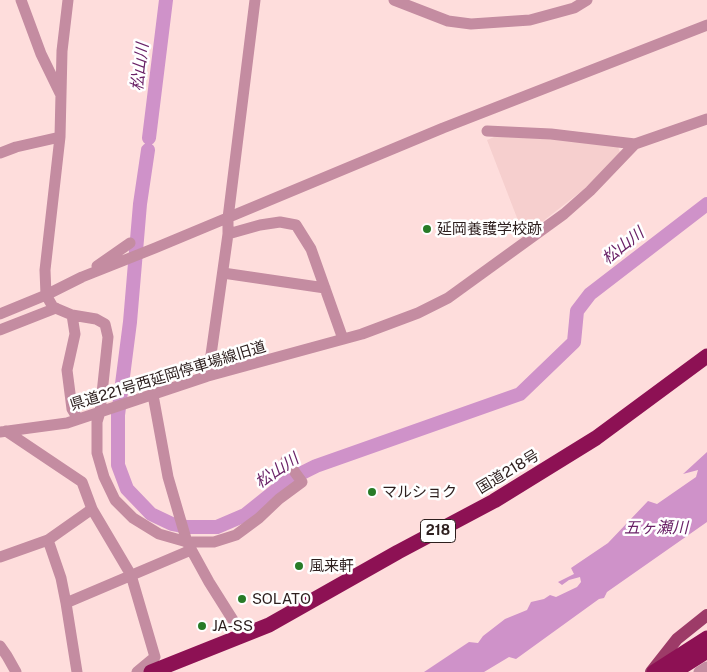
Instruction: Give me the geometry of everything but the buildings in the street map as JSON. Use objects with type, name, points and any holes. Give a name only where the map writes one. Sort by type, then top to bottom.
[{"type":"highway","name":"国道218号","points":[[151,672],[269,625],[502,496],[596,438],[707,356]]},
{"type":"highway","points":[[673,666],[707,638]]},
{"type":"highway","points":[[652,672],[673,666],[707,650]]},
{"type":"main road","points":[[652,672],[676,639],[707,615]]},
{"type":"street","points":[[21,0],[41,54],[61,94]]},
{"type":"street","points":[[68,0],[62,51],[60,137],[44,270],[46,295],[56,308],[72,315],[96,319],[105,324],[108,337],[100,412],[97,422],[97,453],[104,477],[115,500],[133,518],[159,534],[188,545]]},
{"type":"street","points":[[208,376],[228,234],[228,218],[255,0]]},
{"type":"street","points":[[394,0],[448,21],[471,24],[530,20],[574,8],[587,0]]},
{"type":"street","points":[[0,314],[46,295],[82,277],[443,128],[707,25]]},
{"type":"street","points":[[487,131],[551,134],[635,144],[707,119]]},
{"type":"street","points":[[0,153],[16,147],[60,137]]},
{"type":"street","name":"県道221号西延岡停車場線旧道","points":[[3,432],[58,424],[78,419],[135,402],[208,376],[385,326],[418,313],[448,298],[564,214],[590,191],[635,144]]},
{"type":"street","points":[[228,234],[260,225],[280,222],[296,225],[311,249],[343,339]]},
{"type":"street","points":[[82,277],[130,243]]},
{"type":"street","points":[[223,273],[325,288]]},
{"type":"street","points":[[0,305],[18,307]]},
{"type":"street","points":[[0,330],[56,308]]},
{"type":"street","points":[[72,315],[75,334],[67,370],[72,409],[78,419]]},
{"type":"street","points":[[153,395],[168,477],[188,545],[243,636]]},
{"type":"street","points":[[3,432],[82,482],[92,509],[131,575],[155,657],[137,672]]},
{"type":"street","points":[[66,603],[131,575],[188,545],[214,542],[236,535],[302,482],[286,460]]},
{"type":"street","points":[[0,557],[48,540],[92,509]]},
{"type":"street","points":[[48,540],[66,603],[77,672]]},
{"type":"street","points":[[0,646],[16,672]]},
{"type":"street","points":[[699,672],[707,667]]},
{"type":"shaded area","points":[[499,135],[555,138],[618,147],[621,155],[583,190],[524,236],[487,140]]},
{"type":"water","name":"五ヶ瀬川","points":[[707,452],[707,522],[607,592],[604,598],[599,599],[516,659],[509,657],[484,672],[424,672],[469,642],[478,643],[483,636],[505,619],[527,610],[531,602],[544,599],[550,595],[556,597],[577,587],[581,582],[580,577],[569,580],[562,585],[558,582],[574,574],[571,568],[608,543],[648,501],[657,504],[696,477],[698,470],[683,474]]},
{"type":"waterway","name":"松山川","points":[[149,138],[166,0]]},
{"type":"waterway","name":"松山川","points":[[148,150],[140,204],[130,322],[118,415],[118,465],[127,489],[151,514],[172,524],[187,527],[217,527],[245,515],[290,479],[316,466],[520,394],[574,342],[577,311],[590,294],[707,204]]},
{"type":"place","name":"延岡養護学校跡","points":[[427,229]]},
{"type":"place","name":"マルショク","points":[[372,492]]},
{"type":"place","name":"風来軒","points":[[299,566]]},
{"type":"place","name":"SOLATO","points":[[242,599]]},
{"type":"place","name":"JA-SS","points":[[202,626]]}]
